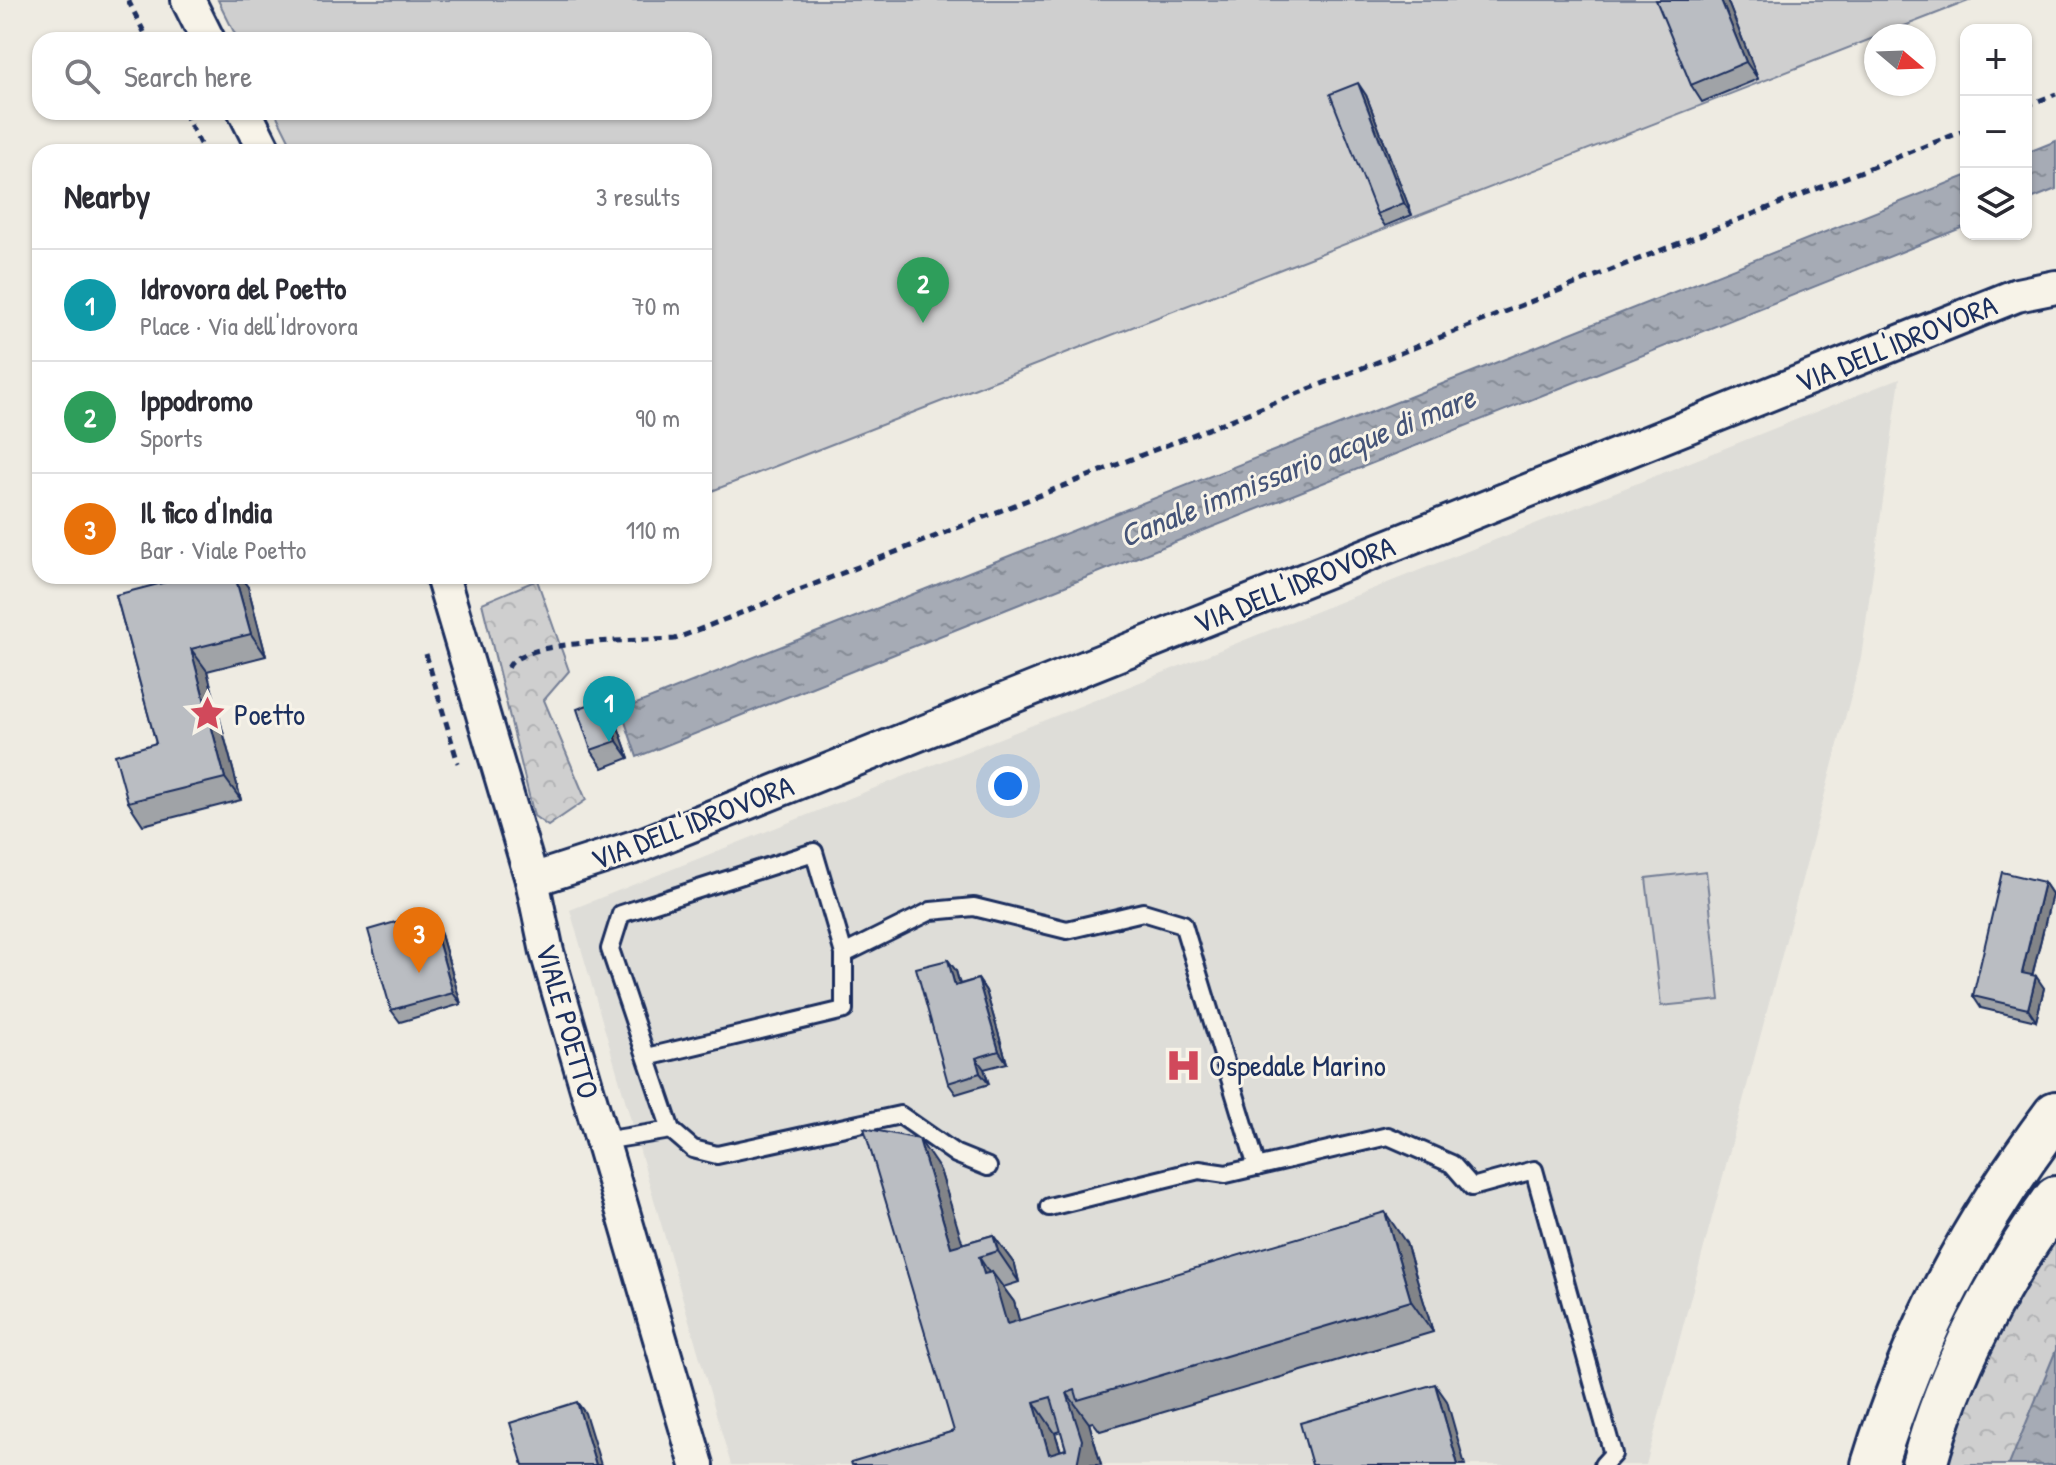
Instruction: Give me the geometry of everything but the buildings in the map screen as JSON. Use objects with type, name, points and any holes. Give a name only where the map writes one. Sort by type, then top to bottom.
[{"type":"main road","points":[[1874,1465],[1916,1345],[1957,1263],[2056,1114]]},
{"type":"main road","points":[[1924,1465],[1933,1432],[1988,1307],[2056,1199]]},
{"type":"street","points":[[188,0],[204,32]]},
{"type":"street","points":[[249,120],[261,144]]},
{"type":"street","name":"VIA DELL'IDROVORA","points":[[532,880],[644,844],[2017,295],[2056,287]]},
{"type":"street","name":"VIALE POETTO","points":[[444,584],[532,880],[547,952],[697,1465]]},
{"type":"lane","points":[[647,1057],[844,1010],[844,954],[814,852],[621,914],[610,949],[671,1130],[693,1149],[717,1155],[900,1115],[956,1154],[988,1167]]},
{"type":"lane","points":[[844,954],[931,911],[974,907],[1067,930],[1143,912],[1183,924],[1257,1167]]},
{"type":"lane","points":[[603,1141],[671,1130]]},
{"type":"lane","points":[[1049,1207],[1199,1170],[1226,1174],[1388,1136],[1452,1164],[1472,1187],[1534,1170],[1613,1454],[1603,1465]]},
{"type":"path","points":[[128,0],[144,32]]},
{"type":"path","points":[[2032,104],[2056,94]]},
{"type":"path","points":[[188,120],[200,144]]},
{"type":"path","points":[[479,708],[513,700],[507,665],[527,653],[549,646],[675,639],[1960,132]]},
{"type":"shaded area","name":"Ospedale Marino","points":[[1900,378],[1861,658],[1646,1465],[731,1465],[570,910]]},
{"type":"green space","points":[[218,0],[1971,0],[1909,24],[1864,24],[1864,42],[712,491],[712,144],[291,144],[279,120],[712,120],[712,32],[234,32]]},
{"type":"green space","points":[[527,584],[538,584],[569,671],[544,700],[586,800],[548,826],[534,816],[482,603]]},
{"type":"green space","points":[[1706,871],[1720,1000],[1661,1006],[1646,878]]},
{"type":"green space","points":[[2056,1229],[2056,1465],[1937,1465],[1957,1402]]},
{"type":"water","points":[[2056,141],[2056,189],[2032,199],[2032,168],[2032,151]]},
{"type":"water","name":"Canale immissario acque di mare","points":[[1960,178],[1960,228],[637,757],[621,710]]},
{"type":"water","points":[[2056,1350],[2056,1465],[2009,1465]]},
{"type":"place","name":"Ippodromo","points":[[923,323]]},
{"type":"place","name":"Poetto","points":[[208,714]]},
{"type":"place","name":"Idrovora del Poetto","points":[[609,742]]},
{"type":"place","name":"Il fico d'India","points":[[419,973]]},
{"type":"place","name":"Ospedale Marino","points":[[1183,1065]]}]
